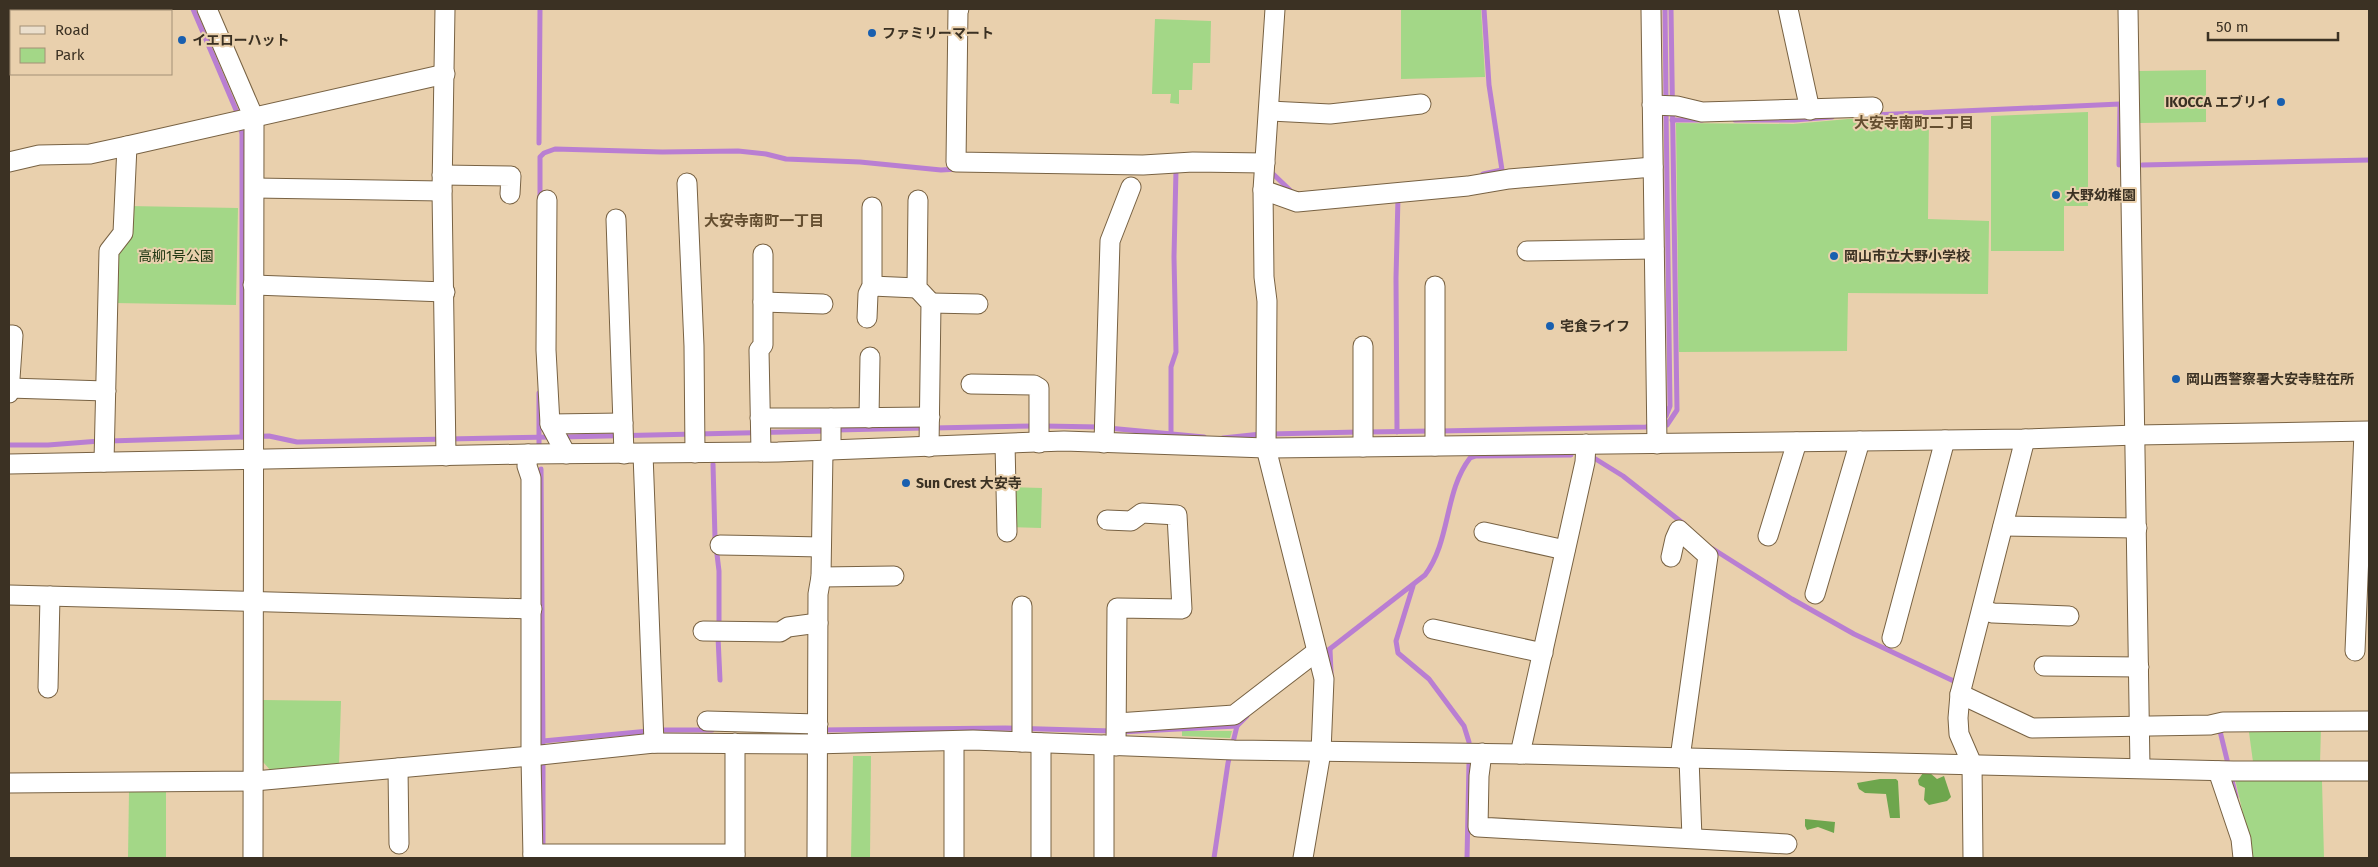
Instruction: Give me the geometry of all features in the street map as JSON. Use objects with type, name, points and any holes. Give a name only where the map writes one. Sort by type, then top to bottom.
[{"type":"street","points":[[207,9],[244,120],[255,188],[253,285],[253,858]]},
{"type":"street","points":[[445,9],[442,183],[446,444]]},
{"type":"street","points":[[960,9],[958,10],[956,162],[1143,165],[1193,162],[1264,173],[1297,202],[1468,186],[1509,179],[1653,167]]},
{"type":"street","points":[[1275,9],[1264,173],[1264,277],[1267,301],[1266,438],[1324,679],[1321,752],[1303,858]]},
{"type":"street","points":[[1651,9],[1663,105],[1653,167],[1657,438]]},
{"type":"street","points":[[1788,9],[1810,110]]},
{"type":"street","points":[[2128,9],[2140,768]]},
{"type":"street","points":[[9,162],[39,155],[90,154],[445,74]]},
{"type":"street","points":[[1269,111],[1330,114],[1421,104]]},
{"type":"street","points":[[1663,105],[1702,112],[1873,107]]},
{"type":"street","points":[[104,448],[109,251],[123,233],[127,146]]},
{"type":"street","points":[[255,188],[442,183],[511,176],[510,194]]},
{"type":"street","points":[[687,183],[694,337],[695,440]]},
{"type":"street","points":[[1104,433],[1110,241],[1131,187]]},
{"type":"street","points":[[547,200],[546,350],[558,438]]},
{"type":"street","points":[[917,288],[918,200]]},
{"type":"street","points":[[867,318],[868,294],[872,286],[872,207]]},
{"type":"street","points":[[616,219],[623,437]]},
{"type":"street","points":[[1527,251],[1654,249]]},
{"type":"street","points":[[760,433],[759,350],[763,345],[764,254]]},
{"type":"street","points":[[253,285],[444,292]]},
{"type":"street","points":[[872,286],[917,288],[931,302],[978,304]]},
{"type":"street","points":[[1435,286],[1435,436]]},
{"type":"street","points":[[763,302],[823,304]]},
{"type":"street","points":[[929,430],[931,302]]},
{"type":"street","points":[[9,335],[13,335],[9,393]]},
{"type":"street","points":[[1362,346],[1363,437]]},
{"type":"street","points":[[869,418],[870,357]]},
{"type":"street","points":[[972,384],[1034,385],[1039,388],[1039,432]]},
{"type":"street","points":[[9,388],[106,391]]},
{"type":"street","points":[[760,433],[829,436],[869,418],[1005,444],[1039,432],[1266,438],[1435,436],[1586,444],[1657,438],[1796,442],[2367,432],[2355,651]]},
{"type":"street","points":[[643,454],[695,440],[760,433],[829,436],[929,430]]},
{"type":"street","points":[[817,858],[818,623],[829,436]]},
{"type":"street","points":[[558,438],[623,437]]},
{"type":"street","points":[[9,464],[104,448],[254,444],[446,444],[528,454],[558,438],[623,437],[643,454],[654,735]]},
{"type":"street","points":[[1973,858],[1972,764],[1959,734],[1958,718],[1982,610],[2025,439]]},
{"type":"street","points":[[1892,638],[1945,440]]},
{"type":"street","points":[[1815,594],[1860,441]]},
{"type":"street","points":[[1768,536],[1796,442]]},
{"type":"street","points":[[1005,444],[1007,532]]},
{"type":"street","points":[[1520,754],[1585,462],[1586,444]]},
{"type":"street","points":[[528,454],[527,466],[531,478],[532,609],[539,756],[538,855],[735,856],[735,743]]},
{"type":"street","points":[[1104,858],[1114,736],[1117,608],[1182,609],[1177,515],[1142,513],[1131,521],[1107,520]]},
{"type":"street","points":[[2003,526],[2137,528]]},
{"type":"street","points":[[1671,557],[1679,530],[1708,556],[1685,758],[1692,838]]},
{"type":"street","points":[[1484,532],[1565,550]]},
{"type":"street","points":[[720,545],[821,547]]},
{"type":"street","points":[[821,577],[894,576]]},
{"type":"street","points":[[9,595],[532,609]]},
{"type":"street","points":[[48,688],[50,596]]},
{"type":"street","points":[[1022,606],[1022,733]]},
{"type":"street","points":[[1982,610],[1993,613],[2069,616]]},
{"type":"street","points":[[703,631],[780,632],[788,628],[818,623]]},
{"type":"street","points":[[1433,629],[1542,653]]},
{"type":"street","points":[[707,721],[818,732],[954,741],[1022,733],[1041,743],[1114,736],[1234,715],[1318,658]]},
{"type":"street","points":[[2044,666],[2139,667]]},
{"type":"street","points":[[1964,691],[2032,728],[2369,721]]},
{"type":"street","points":[[9,783],[254,781],[539,756],[654,735],[735,743],[818,732]]},
{"type":"street","points":[[1114,736],[1231,750],[1482,753],[2226,771],[2369,772]]},
{"type":"street","points":[[954,741],[954,858]]},
{"type":"street","points":[[1041,743],[1041,858]]},
{"type":"street","points":[[1482,753],[1479,776],[1478,827],[1786,844]]},
{"type":"street","points":[[398,768],[399,844]]},
{"type":"street","points":[[2226,771],[2241,839],[2242,858]]},
{"type":"green space","points":[[1401,9],[1481,9],[1485,77],[1401,79]]},
{"type":"green space","points":[[1155,19],[1211,21],[1210,63],[1193,63],[1192,90],[1179,90],[1179,104],[1170,103],[1171,94],[1152,94]]},
{"type":"green space","points":[[2206,70],[2206,122],[2140,123],[2139,71]]},
{"type":"green space","points":[[2088,112],[2088,206],[2064,206],[2064,251],[1991,251],[1991,116]]},
{"type":"green space","points":[[1929,116],[1928,219],[1989,221],[1988,294],[1848,293],[1847,351],[1679,352],[1676,123],[1793,124],[1848,119]]},
{"type":"green space","name":"高柳1号公園","points":[[129,206],[238,208],[236,305],[114,303],[115,250]]},
{"type":"green space","points":[[1010,487],[1042,488],[1041,528],[1010,527]]},
{"type":"green space","points":[[263,700],[341,701],[339,765],[272,772],[263,762]]},
{"type":"green space","points":[[2248,725],[2321,727],[2320,764],[2253,762]]},
{"type":"green space","points":[[1182,731],[1232,731],[1230,738],[1182,736]]},
{"type":"green space","points":[[853,756],[871,756],[870,858],[851,858]]},
{"type":"green space","points":[[1923,773],[1930,773],[1937,779],[1944,776],[1951,797],[1947,801],[1929,805],[1924,800],[1925,788],[1919,785],[1918,780]]},
{"type":"green space","points":[[1880,779],[1896,779],[1898,781],[1900,818],[1890,818],[1886,794],[1865,793],[1859,789],[1857,783]]},
{"type":"green space","points":[[2235,779],[2322,781],[2324,858],[2250,858],[2248,835]]},
{"type":"green space","points":[[129,791],[166,792],[166,858],[128,858]]},
{"type":"green space","points":[[1805,819],[1835,822],[1834,833],[1818,827],[1807,830]]},
{"type":"waterway","points":[[193,9],[239,117]]},
{"type":"waterway","points":[[539,143],[540,9]]},
{"type":"waterway","points":[[1483,174],[1502,170],[1489,85],[1484,9]]},
{"type":"waterway","points":[[1665,9],[1666,101]]},
{"type":"waterway","points":[[1659,426],[1667,425],[1677,410],[1671,9]]},
{"type":"waterway","points":[[1873,115],[2120,104],[2119,165]]},
{"type":"waterway","points":[[1660,420],[1666,416],[1670,406],[1666,110]]},
{"type":"waterway","points":[[1735,120],[1794,120],[1832,117]]},
{"type":"waterway","points":[[1672,120],[1702,120]]},
{"type":"waterway","points":[[240,125],[242,134],[242,437]]},
{"type":"waterway","points":[[540,200],[540,157],[544,153],[555,149],[662,152],[738,151],[766,154],[786,159],[860,162],[941,170],[958,169]]},
{"type":"waterway","points":[[2142,165],[2369,160]]},
{"type":"waterway","points":[[1171,434],[1171,367],[1176,352],[1174,257],[1176,170]]},
{"type":"waterway","points":[[1270,171],[1293,193]]},
{"type":"waterway","points":[[1397,432],[1396,278],[1398,197]]},
{"type":"waterway","points":[[539,393],[539,445]]},
{"type":"waterway","points":[[1440,431],[1646,427],[1653,424]]},
{"type":"waterway","points":[[933,428],[1035,426]]},
{"type":"waterway","points":[[1043,426],[1100,427]]},
{"type":"waterway","points":[[836,430],[925,428]]},
{"type":"waterway","points":[[1108,428],[1204,437]]},
{"type":"waterway","points":[[561,437],[827,431]]},
{"type":"waterway","points":[[1367,432],[1431,431]]},
{"type":"waterway","points":[[1270,434],[1359,432]]},
{"type":"waterway","points":[[1223,438],[1261,434]]},
{"type":"waterway","points":[[109,441],[269,436],[297,442],[552,437]]},
{"type":"waterway","points":[[9,445],[48,445],[100,441]]},
{"type":"waterway","points":[[1322,655],[1425,575],[1439,547],[1456,486],[1470,458],[1476,456],[1571,455]]},
{"type":"waterway","points":[[1594,458],[1623,476],[1684,524]]},
{"type":"waterway","points":[[713,464],[715,538],[719,571],[719,624]]},
{"type":"waterway","points":[[541,469],[543,743]]},
{"type":"waterway","points":[[1713,549],[1792,599],[1854,634],[1960,684]]},
{"type":"waterway","points":[[1413,586],[1396,641],[1398,653],[1429,679],[1464,726],[1469,742]]},
{"type":"waterway","points":[[718,637],[720,680]]},
{"type":"waterway","points":[[1330,649],[1331,673]]},
{"type":"waterway","points":[[1120,732],[1237,726],[1247,716]]},
{"type":"waterway","points":[[1214,858],[1228,763],[1237,726]]},
{"type":"waterway","points":[[2219,727],[2229,768]]},
{"type":"waterway","points":[[820,730],[1005,728],[1112,731]]},
{"type":"waterway","points":[[658,730],[712,730]]},
{"type":"waterway","points":[[543,741],[649,731]]},
{"type":"waterway","points":[[543,759],[543,850]]},
{"type":"waterway","points":[[1467,858],[1469,763]]},
{"type":"waterway","points":[[2231,776],[2236,797]]},
{"type":"place","name":"ファミリーマート","points":[[872,33]]},
{"type":"place","name":"イエローハット","points":[[182,40]]},
{"type":"place","name":"IKOCCA エブリイ","points":[[2281,102]]},
{"type":"place","name":"大野幼稚園","points":[[2056,195]]},
{"type":"place","name":"岡山市立大野小学校","points":[[1834,256]]},
{"type":"place","name":"宅食ライフ","points":[[1550,326]]},
{"type":"place","name":"岡山西警察署大安寺駐在所","points":[[2176,379]]},
{"type":"place","name":"Sun Crest 大安寺","points":[[906,483]]},
{"type":"district","name":"大安寺南町二丁目","points":[[1914,123]]},
{"type":"district","name":"大安寺南町一丁目","points":[[764,221]]}]
